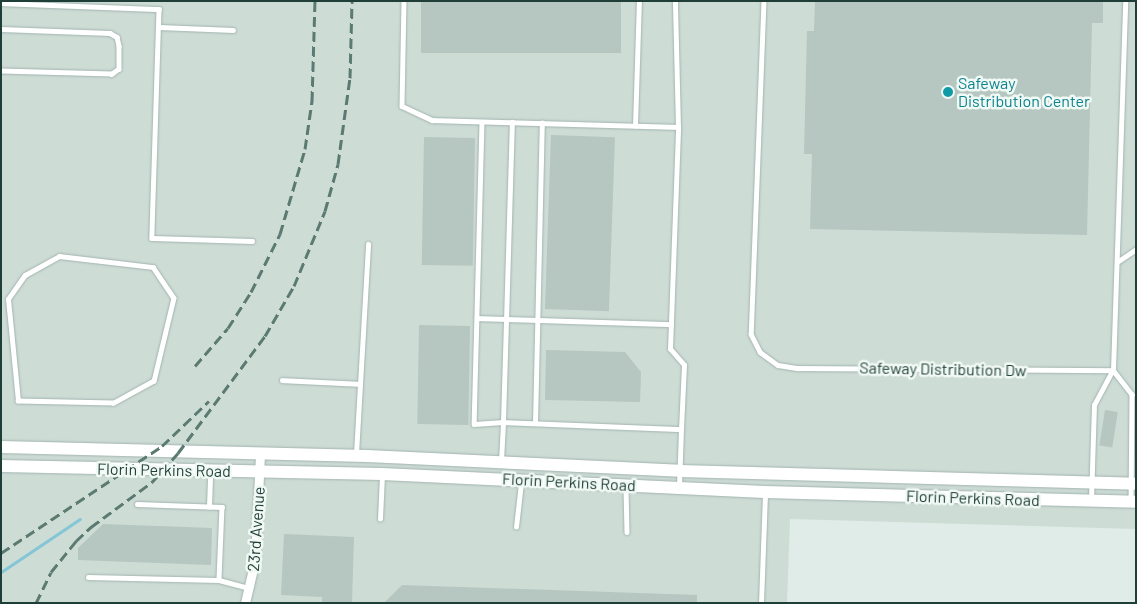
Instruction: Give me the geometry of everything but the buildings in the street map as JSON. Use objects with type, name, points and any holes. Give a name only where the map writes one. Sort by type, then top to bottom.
[{"type":"main road","name":"Florin Perkins Road","points":[[1,448],[356,456],[501,461],[680,471],[1134,484]]},
{"type":"main road","name":"Florin Perkins Road","points":[[1,466],[382,474],[522,479],[765,492],[1134,502]]},
{"type":"street","name":"23rd Avenue","points":[[245,603],[256,560],[260,454]]},
{"type":"lane","points":[[404,1],[402,106],[432,120],[678,127]]},
{"type":"lane","points":[[635,126],[639,1]]},
{"type":"lane","points":[[675,1],[678,127],[670,349],[684,365],[679,487]]},
{"type":"lane","name":"Safeway Distribution Dw","points":[[764,1],[751,334],[760,352],[778,364],[798,368],[1114,370]]},
{"type":"lane","points":[[1091,501],[1094,405],[1114,370],[1125,1]]},
{"type":"lane","points":[[1,3],[159,9],[152,238],[252,241]]},
{"type":"lane","points":[[159,27],[233,30]]},
{"type":"lane","points":[[1,29],[110,33],[117,37],[119,46],[118,69],[112,74],[1,71]]},
{"type":"lane","points":[[482,122],[474,424],[503,422],[681,429]]},
{"type":"lane","points":[[501,461],[512,122]]},
{"type":"lane","points":[[534,423],[542,123]]},
{"type":"lane","points":[[356,456],[368,244]]},
{"type":"lane","points":[[1117,262],[1136,249]]},
{"type":"lane","points":[[59,256],[153,267],[174,298],[154,381],[114,403],[18,401],[8,298],[25,275],[59,256]]},
{"type":"lane","points":[[1,298],[8,298]]},
{"type":"lane","points":[[477,318],[671,324]]},
{"type":"lane","points":[[1114,370],[1132,394],[1134,502]]},
{"type":"lane","points":[[282,380],[360,384]]},
{"type":"lane","points":[[210,471],[210,507]]},
{"type":"lane","points":[[380,519],[382,474]]},
{"type":"lane","points":[[516,527],[522,479]]},
{"type":"lane","points":[[626,486],[627,532]]},
{"type":"lane","points":[[761,603],[765,492]]},
{"type":"lane","points":[[137,504],[222,507],[219,580]]},
{"type":"lane","points":[[88,577],[219,580],[250,588]]},
{"type":"shaded area","points":[[1,1],[1136,1],[1136,529],[790,519],[787,603],[1,603]]},
{"type":"waterway","points":[[1,572],[80,519]]},
{"type":"railway","points":[[195,366],[228,328],[251,292],[280,234],[305,149],[312,101],[315,1]]},
{"type":"railway","points":[[36,603],[51,572],[76,541],[91,527],[152,482],[178,453],[265,336],[294,286],[325,211],[338,164],[350,78],[352,1]]},
{"type":"railway","points":[[1,553],[162,446],[209,401]]},
{"type":"place","name":"Safeway Distribution Center","points":[[948,92]]}]
